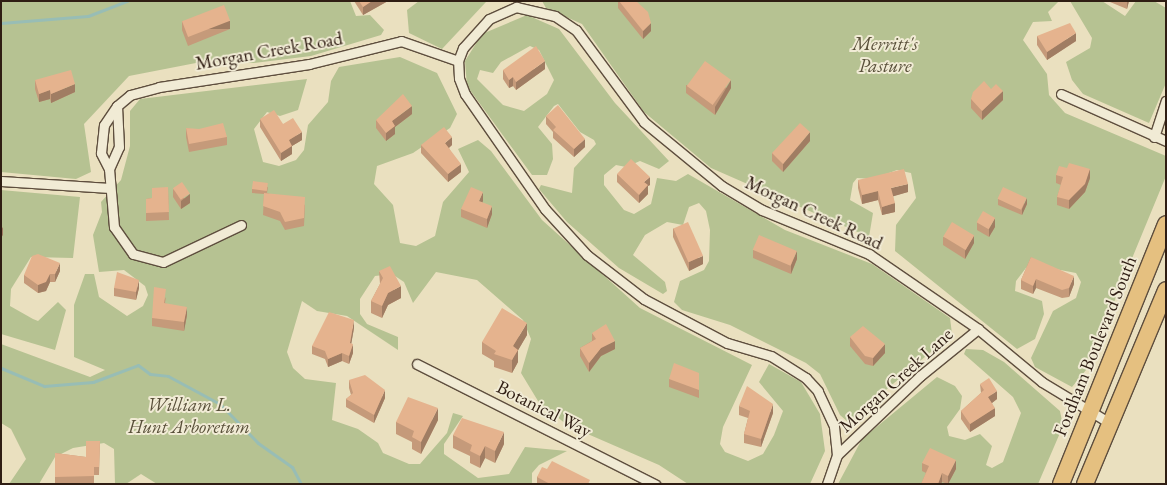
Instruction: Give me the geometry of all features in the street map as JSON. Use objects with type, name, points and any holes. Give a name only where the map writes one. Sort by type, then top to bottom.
[{"type":"highway","name":"Fordham Boulevard South","points":[[1061,484],[1166,224]]},
{"type":"highway","points":[[1085,484],[1166,290]]},
{"type":"street","name":"Morgan Creek Road","points":[[241,225],[163,262],[146,261],[127,249],[114,227],[109,169],[100,138],[118,106],[130,95],[159,87],[308,64],[401,41],[458,61],[472,34],[489,19],[516,7],[555,16],[576,30],[624,99],[678,154],[762,210],[869,254],[978,329],[1042,382],[1110,423]]},
{"type":"street","points":[[458,61],[465,94],[571,238],[613,277],[661,310],[728,343],[791,366],[818,391],[827,406],[837,455],[827,484]]},
{"type":"street","points":[[1061,94],[1166,142]]},
{"type":"street","points":[[1154,137],[1166,101]]},
{"type":"street","name":"Morgan Creek Road","points":[[109,169],[119,147],[118,106]]},
{"type":"street","points":[[1,181],[110,188]]},
{"type":"street","name":"Morgan Creek Lane","points":[[837,455],[920,376],[978,329]]},
{"type":"street","name":"Botanical Way","points":[[417,364],[656,484]]},
{"type":"green space","points":[[1,1],[350,1],[356,16],[370,15],[384,30],[381,35],[311,56],[253,63],[201,62],[129,76],[84,124],[91,172],[76,179],[1,172]]},
{"type":"green space","points":[[419,1],[486,2],[442,49],[409,33],[407,10]]},
{"type":"green space","name":"Merritt's Pasture","points":[[542,1],[1059,1],[1048,12],[1052,21],[1033,22],[1023,40],[1047,74],[1049,95],[1065,113],[1166,156],[1166,176],[1086,370],[1072,387],[1035,367],[1031,358],[1053,311],[1076,298],[1081,282],[1076,273],[1029,264],[1016,281],[1015,291],[1042,301],[1044,314],[1035,339],[1017,349],[895,251],[896,225],[916,198],[911,173],[897,170],[873,179],[857,178],[853,183],[850,200],[873,213],[869,237],[711,168],[644,112],[582,24],[546,8]]},
{"type":"green space","points":[[1070,1],[1102,1],[1125,16],[1136,1],[1154,1],[1166,8],[1166,83],[1149,123],[1083,94],[1072,80],[1066,62],[1090,48],[1092,38]]},
{"type":"green space","points":[[527,15],[559,29],[615,103],[669,161],[659,169],[640,161],[626,167],[616,165],[604,175],[604,185],[624,210],[634,214],[651,204],[657,178],[676,181],[688,174],[785,230],[872,264],[950,318],[952,334],[848,422],[840,415],[820,374],[806,363],[730,325],[682,310],[674,302],[680,281],[704,270],[709,261],[710,230],[706,211],[699,203],[689,207],[683,225],[667,222],[645,235],[633,255],[665,282],[667,291],[663,294],[619,268],[567,222],[539,189],[541,185],[572,193],[574,168],[596,144],[594,140],[580,132],[558,104],[554,106],[538,127],[552,144],[553,159],[547,175],[532,175],[467,86],[465,61],[482,34]],"holes":[[[530,46],[539,50],[554,80],[547,94],[524,111],[503,105],[477,79],[480,70],[493,73],[501,62]]]},
{"type":"green space","name":"William L. Hunt Arboretum","points":[[400,57],[437,73],[457,114],[450,128],[413,153],[377,166],[374,184],[393,205],[400,243],[416,246],[435,236],[443,202],[469,172],[458,149],[478,140],[491,151],[542,220],[640,308],[752,365],[723,427],[720,444],[725,452],[748,461],[763,454],[774,435],[783,411],[759,382],[769,364],[801,382],[820,414],[825,451],[810,484],[688,484],[659,465],[567,425],[538,401],[521,373],[531,339],[523,320],[477,280],[436,272],[413,303],[404,282],[392,274],[375,276],[360,299],[360,314],[367,324],[398,337],[398,350],[347,316],[317,311],[302,301],[287,352],[293,368],[305,379],[336,383],[332,420],[358,429],[378,443],[383,453],[409,464],[420,464],[447,433],[453,413],[463,416],[444,444],[444,454],[478,478],[509,474],[525,447],[567,451],[539,465],[532,473],[532,484],[157,484],[141,474],[126,484],[115,484],[114,449],[104,443],[73,448],[55,457],[39,484],[9,484],[26,459],[11,429],[1,423],[1,344],[90,377],[105,370],[74,357],[74,305],[85,274],[94,274],[99,297],[127,316],[143,306],[148,295],[145,286],[124,270],[99,272],[93,235],[102,212],[101,202],[121,180],[130,146],[130,111],[140,99],[307,79],[298,110],[280,116],[267,112],[254,129],[263,162],[279,166],[296,160],[304,150],[308,125],[328,102],[331,81],[339,67]]},
{"type":"green space","points":[[1,190],[80,197],[73,258],[31,257],[11,289],[10,306],[38,321],[58,302],[66,310],[55,350],[1,334]]},
{"type":"green space","points":[[966,349],[983,350],[1004,362],[1060,411],[1063,426],[1038,484],[838,484],[862,439],[937,377],[955,386],[962,396],[960,409],[947,427],[949,436],[965,440],[980,434],[992,446],[986,465],[992,468],[1003,462],[1021,413],[1013,397],[964,354]]},
{"type":"building","points":[[359,1],[372,1],[363,7]]},
{"type":"building","points":[[619,1],[636,1],[648,12],[651,23],[643,31]]},
{"type":"building","points":[[224,5],[230,21],[188,37],[182,21]]},
{"type":"building","points":[[1070,23],[1076,33],[1047,52],[1037,36]]},
{"type":"building","points":[[536,46],[545,61],[516,82],[513,77],[509,80],[503,70]]},
{"type":"building","points":[[705,61],[731,80],[713,105],[687,86]]},
{"type":"building","points":[[71,70],[75,84],[51,94],[50,90],[39,94],[35,80]]},
{"type":"building","points":[[984,81],[991,89],[996,84],[1003,91],[982,111],[971,99],[973,92]]},
{"type":"building","points":[[403,94],[412,106],[392,121],[395,126],[386,133],[376,120]]},
{"type":"building","points":[[558,105],[585,139],[574,149],[553,130],[556,127],[546,116]]},
{"type":"building","points":[[274,110],[283,124],[293,118],[302,132],[289,140],[292,146],[281,153],[260,119]]},
{"type":"building","points":[[223,123],[227,137],[189,144],[186,128],[199,129]]},
{"type":"building","points":[[800,123],[810,132],[783,164],[772,153]]},
{"type":"building","points":[[444,127],[452,137],[445,143],[461,164],[448,174],[421,145]]},
{"type":"building","points":[[631,159],[650,177],[644,182],[648,185],[639,195],[617,174]]},
{"type":"building","points":[[1069,163],[1090,169],[1085,184],[1069,200],[1057,197],[1063,177],[1056,175],[1059,166],[1067,168]]},
{"type":"building","points":[[904,169],[908,184],[891,188],[895,203],[882,207],[878,191],[862,195],[858,180]]},
{"type":"building","points":[[253,181],[268,183],[267,191],[252,189]]},
{"type":"building","points":[[182,182],[190,194],[181,200],[173,188]]},
{"type":"building","points":[[168,187],[169,212],[146,213],[146,199],[152,198],[152,188]]},
{"type":"building","points":[[471,187],[483,192],[479,201],[492,206],[487,219],[461,209]]},
{"type":"building","points":[[1003,187],[1027,198],[1021,210],[998,199]]},
{"type":"building","points":[[264,193],[305,197],[304,218],[285,222],[280,212],[263,206]]},
{"type":"building","points":[[983,211],[995,218],[989,229],[976,222]]},
{"type":"building","points":[[688,222],[703,256],[688,262],[673,229]]},
{"type":"building","points":[[952,222],[974,235],[966,250],[943,237]]},
{"type":"building","points":[[759,235],[797,251],[790,266],[753,250]]},
{"type":"building","points":[[38,254],[60,263],[55,274],[50,274],[46,282],[38,285],[24,275],[32,256]]},
{"type":"building","points":[[1031,257],[1074,276],[1069,288],[1062,290],[1036,279],[1033,286],[1021,280]]},
{"type":"building","points":[[390,266],[401,286],[388,293],[382,306],[371,301],[383,278],[379,271]]},
{"type":"building","points":[[117,272],[139,280],[136,292],[114,288]]},
{"type":"building","points":[[154,287],[166,289],[164,303],[187,307],[184,322],[152,318]]},
{"type":"building","points":[[502,308],[527,323],[513,346],[518,350],[512,360],[494,354],[496,351],[482,342]]},
{"type":"building","points":[[329,312],[354,320],[350,343],[353,344],[349,356],[342,353],[328,359],[325,351],[312,346]]},
{"type":"building","points":[[606,324],[615,341],[601,348],[589,363],[580,348],[596,339],[592,333]]},
{"type":"building","points":[[863,326],[885,344],[873,358],[865,356],[850,337]]},
{"type":"building","points":[[674,363],[699,373],[699,390],[669,379]]},
{"type":"building","points":[[365,375],[385,390],[374,415],[346,399],[353,393],[349,380]]},
{"type":"building","points":[[989,378],[997,391],[988,397],[995,408],[970,424],[961,411],[984,390],[980,384]]},
{"type":"building","points":[[747,386],[773,404],[761,439],[744,434],[750,411],[739,406]]},
{"type":"building","points":[[408,397],[438,408],[421,442],[412,437],[414,431],[396,422]]},
{"type":"building","points":[[462,418],[504,432],[495,451],[485,446],[480,456],[470,451],[472,445],[453,435]]},
{"type":"building","points":[[86,441],[100,441],[99,467],[94,467],[94,476],[55,477],[55,453],[86,457]]},
{"type":"building","points":[[930,448],[956,460],[948,476],[942,473],[938,484],[921,484],[929,466],[922,463]]},
{"type":"building","points":[[552,461],[590,480],[588,484],[550,484],[537,477],[542,467],[547,469]]},
{"type":"waterway","points":[[1,23],[88,16],[127,1]]},
{"type":"waterway","points":[[1,368],[44,386],[93,382],[138,365],[150,374],[168,376],[220,404],[258,443],[292,467],[301,484]]}]
